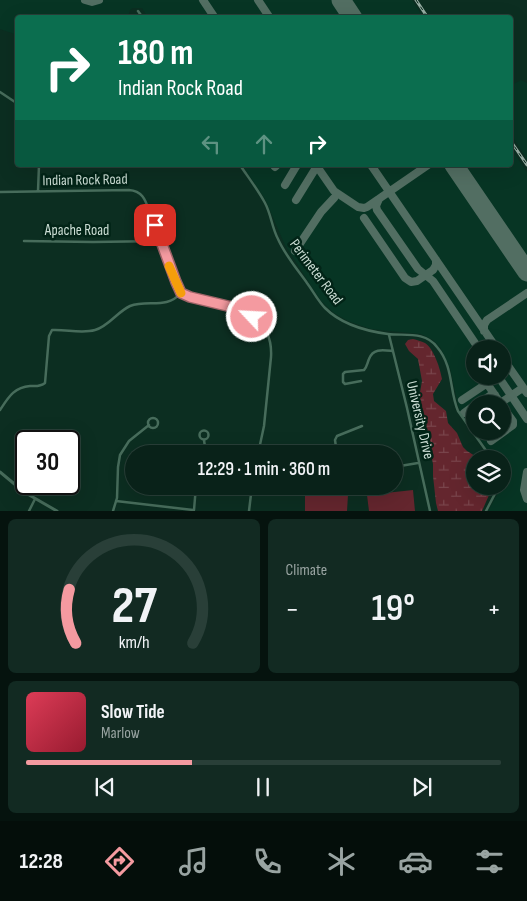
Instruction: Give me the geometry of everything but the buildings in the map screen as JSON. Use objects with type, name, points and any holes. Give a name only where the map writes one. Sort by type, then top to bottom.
[{"type":"street","points":[[138,11],[141,15]]},
{"type":"street","points":[[0,92],[15,102]]},
{"type":"street","points":[[38,191],[39,167]]},
{"type":"street","name":"Perimeter Road","points":[[241,167],[266,205],[284,250],[326,308],[348,324],[368,331],[420,336],[436,345],[449,368],[458,411],[486,450]]},
{"type":"street","name":"Indian Rock Road","points":[[0,192],[135,190],[145,200],[181,293]]},
{"type":"street","name":"Apache Road","points":[[24,241],[160,241]]},
{"type":"street","points":[[0,410],[10,395],[17,389],[26,386],[39,386],[45,383],[48,339],[52,330],[96,330],[130,306],[167,302],[175,299],[181,293],[240,310],[256,320],[268,335],[271,357],[264,426],[260,445]]},
{"type":"street","name":"University Drive","points":[[389,334],[430,511]]},
{"type":"street","points":[[361,381],[345,384],[343,382],[343,374],[345,372],[366,369],[371,354],[376,351],[393,351]]},
{"type":"street","points":[[113,511],[118,493],[120,455],[129,441],[149,425]]},
{"type":"street","points":[[336,445],[335,440],[340,434],[362,426]]},
{"type":"street","points":[[204,440],[205,445]]},
{"type":"street","points":[[403,466],[418,463]]},
{"type":"street","points":[[0,472],[19,488],[57,511]]},
{"type":"street","points":[[116,501],[193,511],[195,495]]},
{"type":"street","points":[[249,511],[251,495]]},
{"type":"street","points":[[486,511],[494,495]]},
{"type":"street","points":[[29,511],[36,499]]},
{"type":"shaded area","points":[[0,0],[412,0],[422,15],[146,15],[142,8],[133,8],[129,15],[15,15],[15,34],[0,29]]},
{"type":"shaded area","points":[[521,80],[527,83],[527,159],[513,138],[513,84]]},
{"type":"shaded area","points":[[513,151],[527,172],[527,511],[488,511],[497,495],[511,495],[511,450],[488,450],[480,440],[511,440],[511,395],[466,395],[466,420],[458,405],[450,368],[440,347],[433,340],[421,334],[371,329],[348,321],[334,313],[321,301],[285,245],[265,199],[243,167],[513,167]]},
{"type":"green space","points":[[413,339],[424,342],[434,354],[442,379],[433,394],[434,401],[446,411],[448,423],[457,433],[466,450],[466,495],[489,495],[482,511],[438,511],[433,464],[419,398],[422,381],[418,359],[409,351],[405,344],[408,340]]},
{"type":"green space","points":[[413,490],[415,511],[369,511],[367,495],[403,495],[403,491]]},
{"type":"green space","points":[[305,495],[348,495],[347,511],[305,511]]},
{"type":"taxiway","points":[[85,0],[92,2],[99,0]]},
{"type":"taxiway","points":[[203,0],[213,15]]},
{"type":"taxiway","points":[[258,0],[268,15]]},
{"type":"taxiway","points":[[285,185],[296,167]]},
{"type":"taxiway","points":[[296,200],[316,167]]},
{"type":"taxiway","points":[[317,167],[334,191],[358,207],[364,208],[425,167]]},
{"type":"taxiway","points":[[372,167],[491,340]]},
{"type":"taxiway","points":[[295,251],[321,212],[334,198]]},
{"type":"taxiway","points":[[379,199],[376,206],[377,210],[418,269],[433,281],[473,340]]},
{"type":"taxiway","points":[[364,218],[405,278],[411,282],[417,281],[433,270],[436,260]]},
{"type":"taxiway","points":[[484,331],[484,325],[487,320],[527,293]]},
{"type":"taxiway","points":[[511,370],[527,393]]},
{"type":"taxiway","points":[[470,395],[486,384],[495,395]]},
{"type":"taxiway","points":[[504,385],[527,419]]},
{"type":"taxiway","points":[[511,396],[521,389],[525,390]]},
{"type":"taxiway","points":[[462,400],[466,397]]},
{"type":"taxiway","points":[[511,418],[513,425],[511,426]]},
{"type":"taxiway","points":[[527,472],[524,490],[527,499]]},
{"type":"runway","points":[[341,0],[351,15]]},
{"type":"runway","points":[[455,167],[527,272]]},
{"type":"railway","points":[[416,0],[426,15]]},
{"type":"railway","points":[[513,144],[527,165]]},
{"type":"slow traffic","points":[[169,266],[181,293]]},
{"type":"route","points":[[155,225],[181,293],[236,308],[252,317]]}]
